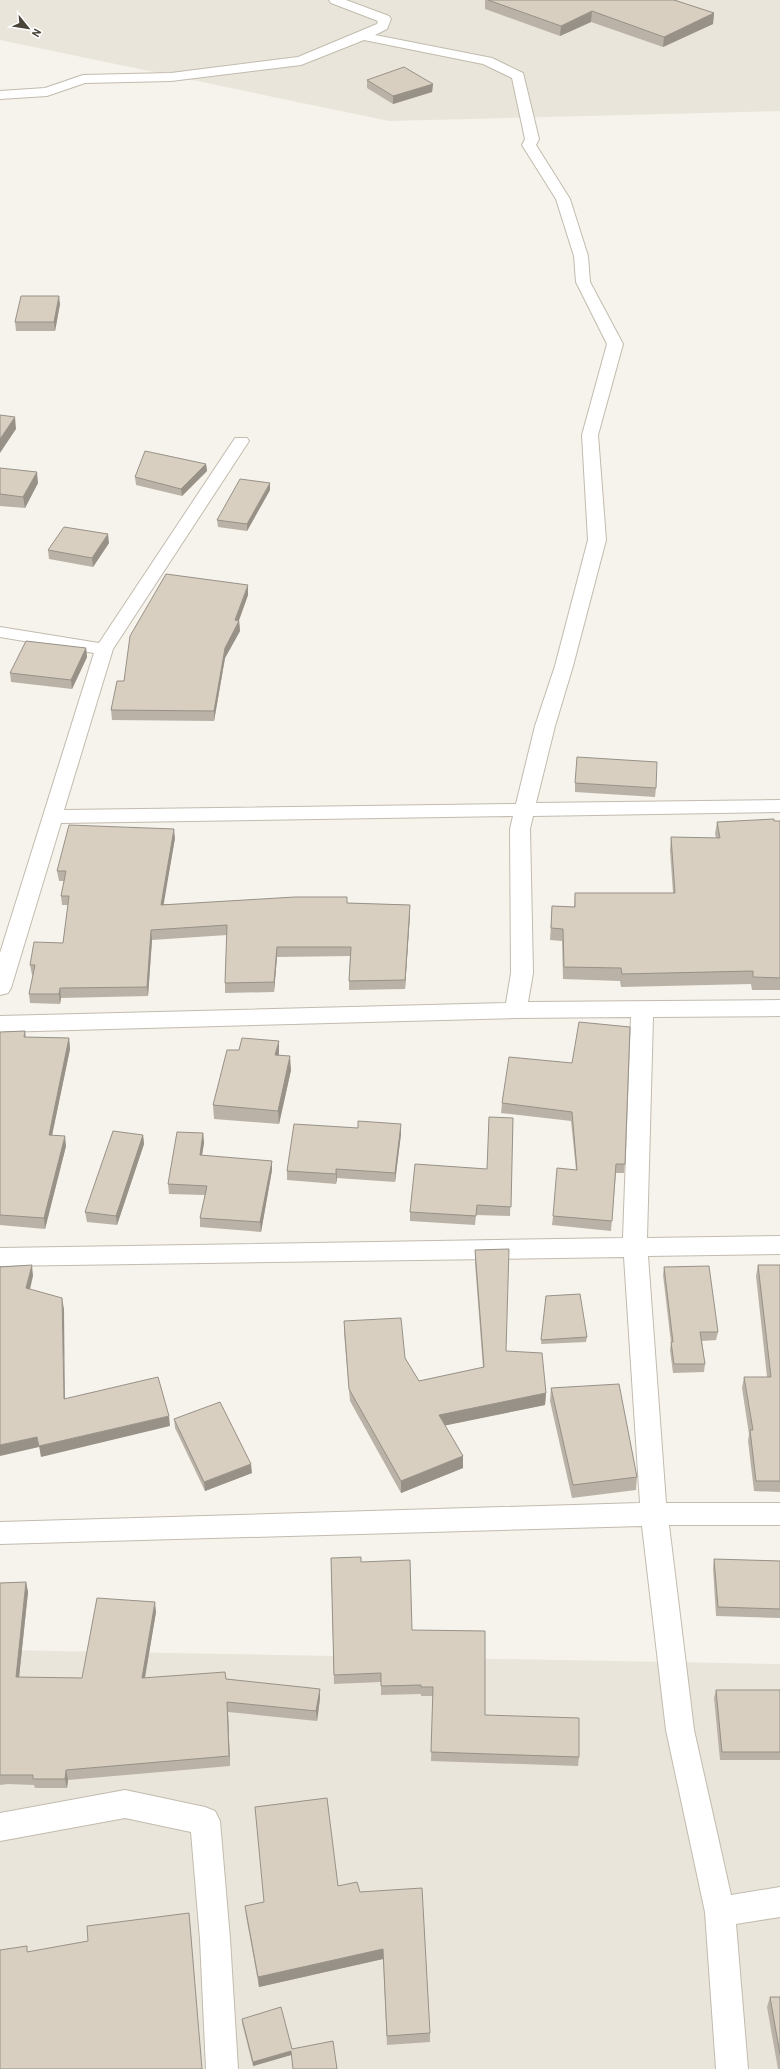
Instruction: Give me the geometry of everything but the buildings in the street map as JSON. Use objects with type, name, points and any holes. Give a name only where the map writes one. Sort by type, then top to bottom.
[{"type":"street","points":[[0,95],[47,92],[83,78],[114,77],[136,79],[171,77],[301,61],[363,36],[383,26],[385,19],[336,0]]},
{"type":"street","points":[[363,36],[487,61],[518,76],[532,139],[529,145],[563,199],[582,256],[583,282],[615,344],[590,435],[597,540],[564,666],[545,726],[520,829],[522,972],[516,1010]]},
{"type":"street","points":[[0,988],[104,649],[241,441]]},
{"type":"street","points":[[0,632],[104,649]]},
{"type":"street","points":[[52,817],[526,808],[780,806]]},
{"type":"street","points":[[0,1024],[516,1010],[780,1008]]},
{"type":"street","points":[[642,1009],[635,1247],[654,1514],[680,1730],[720,1912],[732,2069]]},
{"type":"street","points":[[0,1257],[780,1244]]},
{"type":"street","points":[[0,1533],[654,1514],[780,1514]]},
{"type":"street","points":[[0,1827],[125,1804],[205,1821],[215,1939],[222,2069]]},
{"type":"street","points":[[720,1912],[780,1902]]},
{"type":"shaded area","points":[[0,0],[780,0],[780,111],[389,121],[0,40]]},
{"type":"shaded area","points":[[0,1650],[780,1664],[780,2069],[0,2069]]}]
